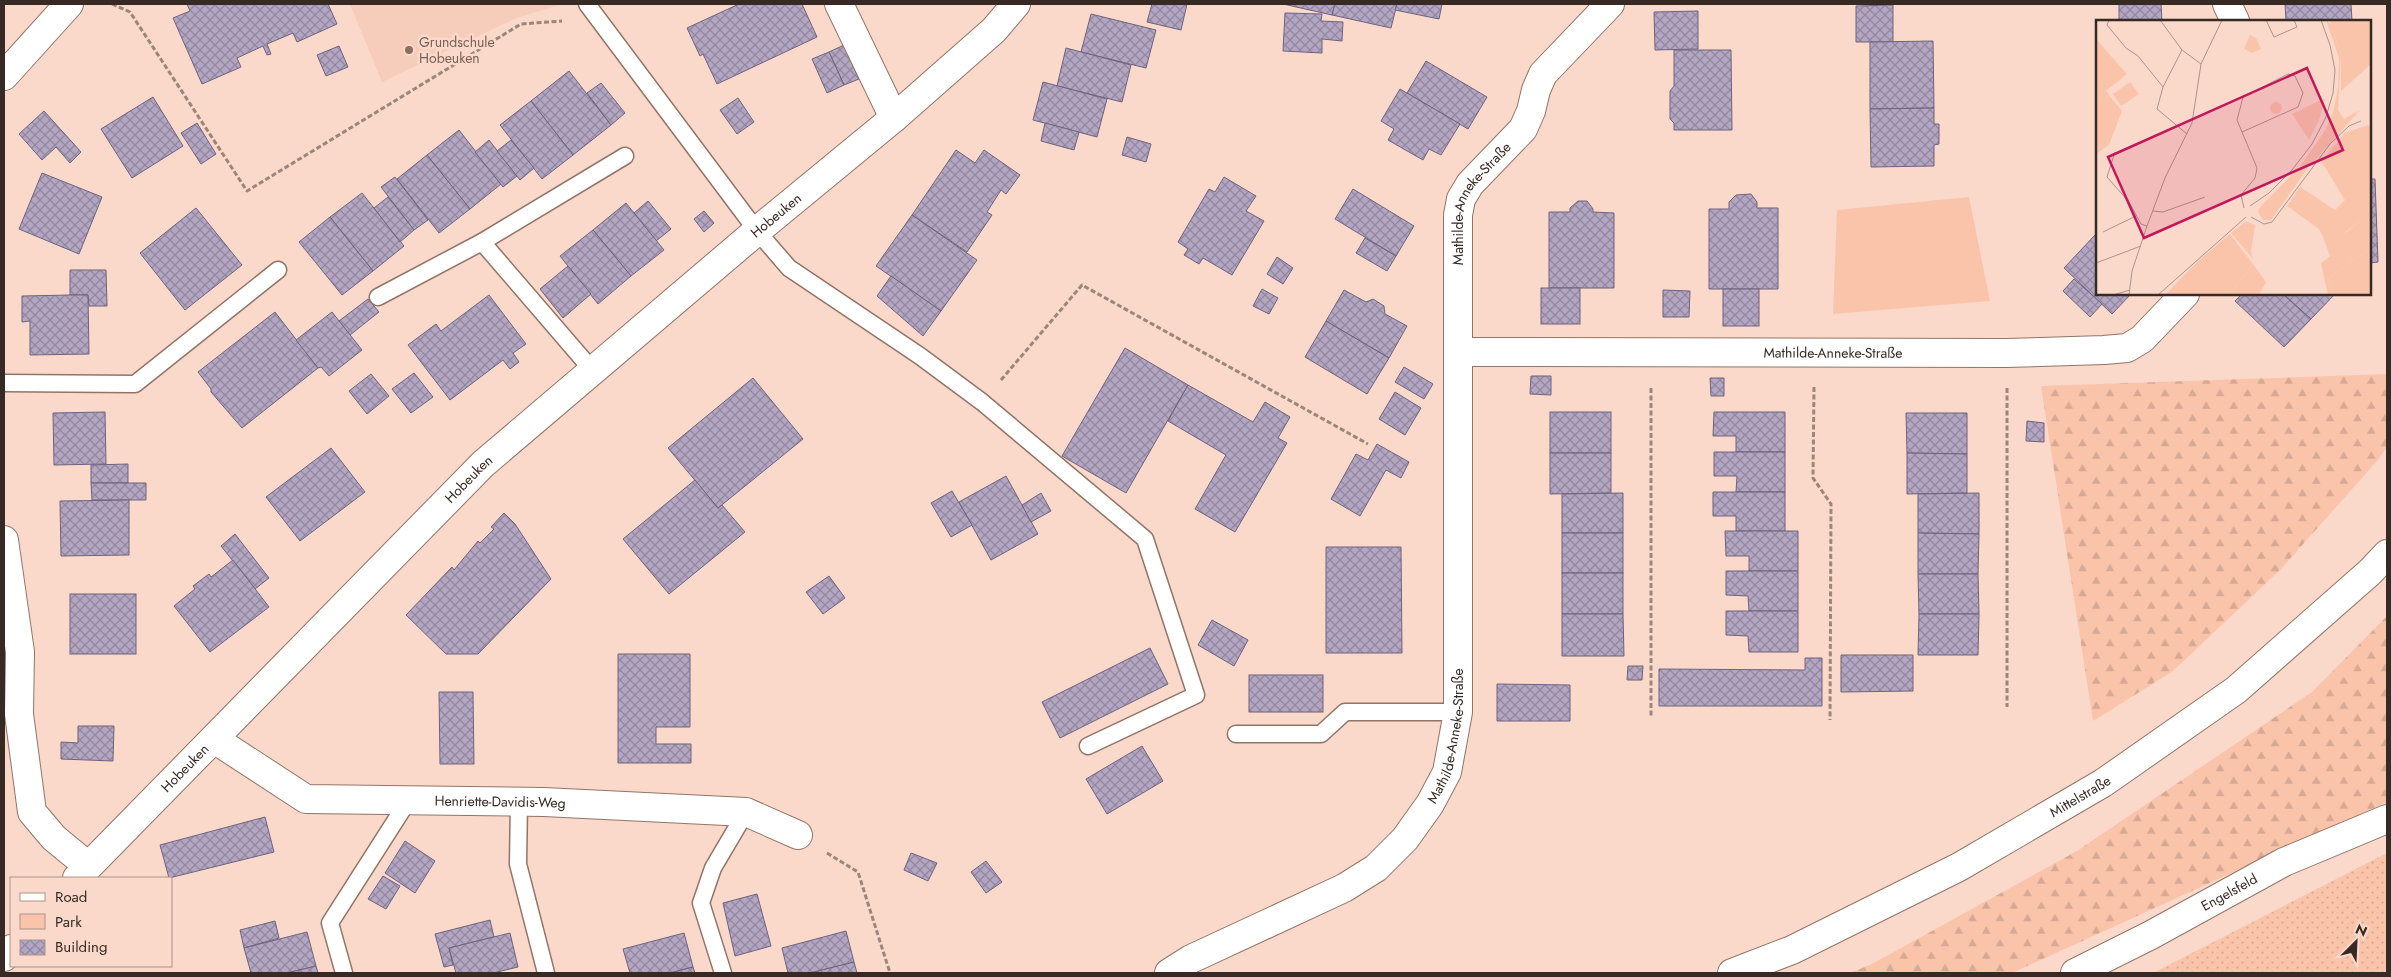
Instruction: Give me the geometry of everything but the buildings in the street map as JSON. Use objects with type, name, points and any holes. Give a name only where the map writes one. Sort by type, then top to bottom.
[{"type":"street","points":[[4,76],[69,4]]},
{"type":"street","points":[[839,4],[894,118]]},
{"type":"street","name":"Hobeuken","points":[[83,872],[483,464],[757,231],[894,118],[994,30],[1016,4]]},
{"type":"street","name":"Mathilde-Anneke-Straße","points":[[1169,973],[1191,959],[1344,888],[1376,868],[1406,839],[1430,804],[1447,772],[1458,712],[1458,216],[1461,199],[1470,184],[1523,129],[1543,74],[1610,4]]},
{"type":"street","points":[[2227,4],[2235,20]]},
{"type":"street","name":"Mathilde-Anneke-Straße","points":[[1458,352],[2006,353],[2127,348],[2142,339],[2184,295]]},
{"type":"street","points":[[4,540],[20,652],[11,714],[32,812],[83,872]]},
{"type":"street","name":"Mittelstraße","points":[[1732,973],[1792,950],[1959,867],[2103,783],[2236,690],[2370,572],[2387,554]]},
{"type":"street","name":"Henriette-Davidis-Weg","points":[[214,739],[306,799],[519,802],[746,812],[798,835]]},
{"type":"street","name":"Engelsfeld","points":[[2077,973],[2151,936],[2284,862],[2387,819]]},
{"type":"lane","points":[[588,4],[757,231],[789,268],[920,356],[982,402],[1145,539],[1196,694],[1088,746]]},
{"type":"lane","points":[[378,297],[482,242],[625,156]]},
{"type":"lane","points":[[482,242],[593,371]]},
{"type":"lane","points":[[4,383],[135,384],[278,270]]},
{"type":"lane","points":[[1236,734],[1322,734],[1345,712],[1458,712]]},
{"type":"lane","points":[[344,973],[330,923],[408,801]]},
{"type":"lane","points":[[519,802],[518,864],[546,973]]},
{"type":"lane","points":[[723,973],[701,902],[713,868],[746,812]]},
{"type":"path","points":[[112,4],[130,12],[247,191],[520,24],[598,19]]},
{"type":"path","points":[[982,402],[1082,285],[1368,444]]},
{"type":"path","points":[[1651,352],[1651,718]]},
{"type":"path","points":[[1814,352],[1813,478],[1831,504],[1830,720]]},
{"type":"path","points":[[2006,353],[2007,706]]},
{"type":"path","points":[[798,835],[858,872],[890,973]]},
{"type":"shaded area","name":"Grundschule Hobeuken","points":[[350,4],[562,4],[514,19],[382,82]]},
{"type":"green space","points":[[1969,197],[1990,301],[1833,314],[1837,210]]},
{"type":"green space","points":[[2387,374],[2387,447],[2378,460],[2280,570],[2173,671],[2093,721],[2041,386]]},
{"type":"green space","points":[[2387,616],[2387,802],[2012,973],[1850,973],[1872,964],[2077,851],[2312,692]]},
{"type":"green space","points":[[2387,853],[2387,973],[2153,973]]},
{"type":"place","name":"Grundschule Hobeuken","points":[[409,50]]}]
